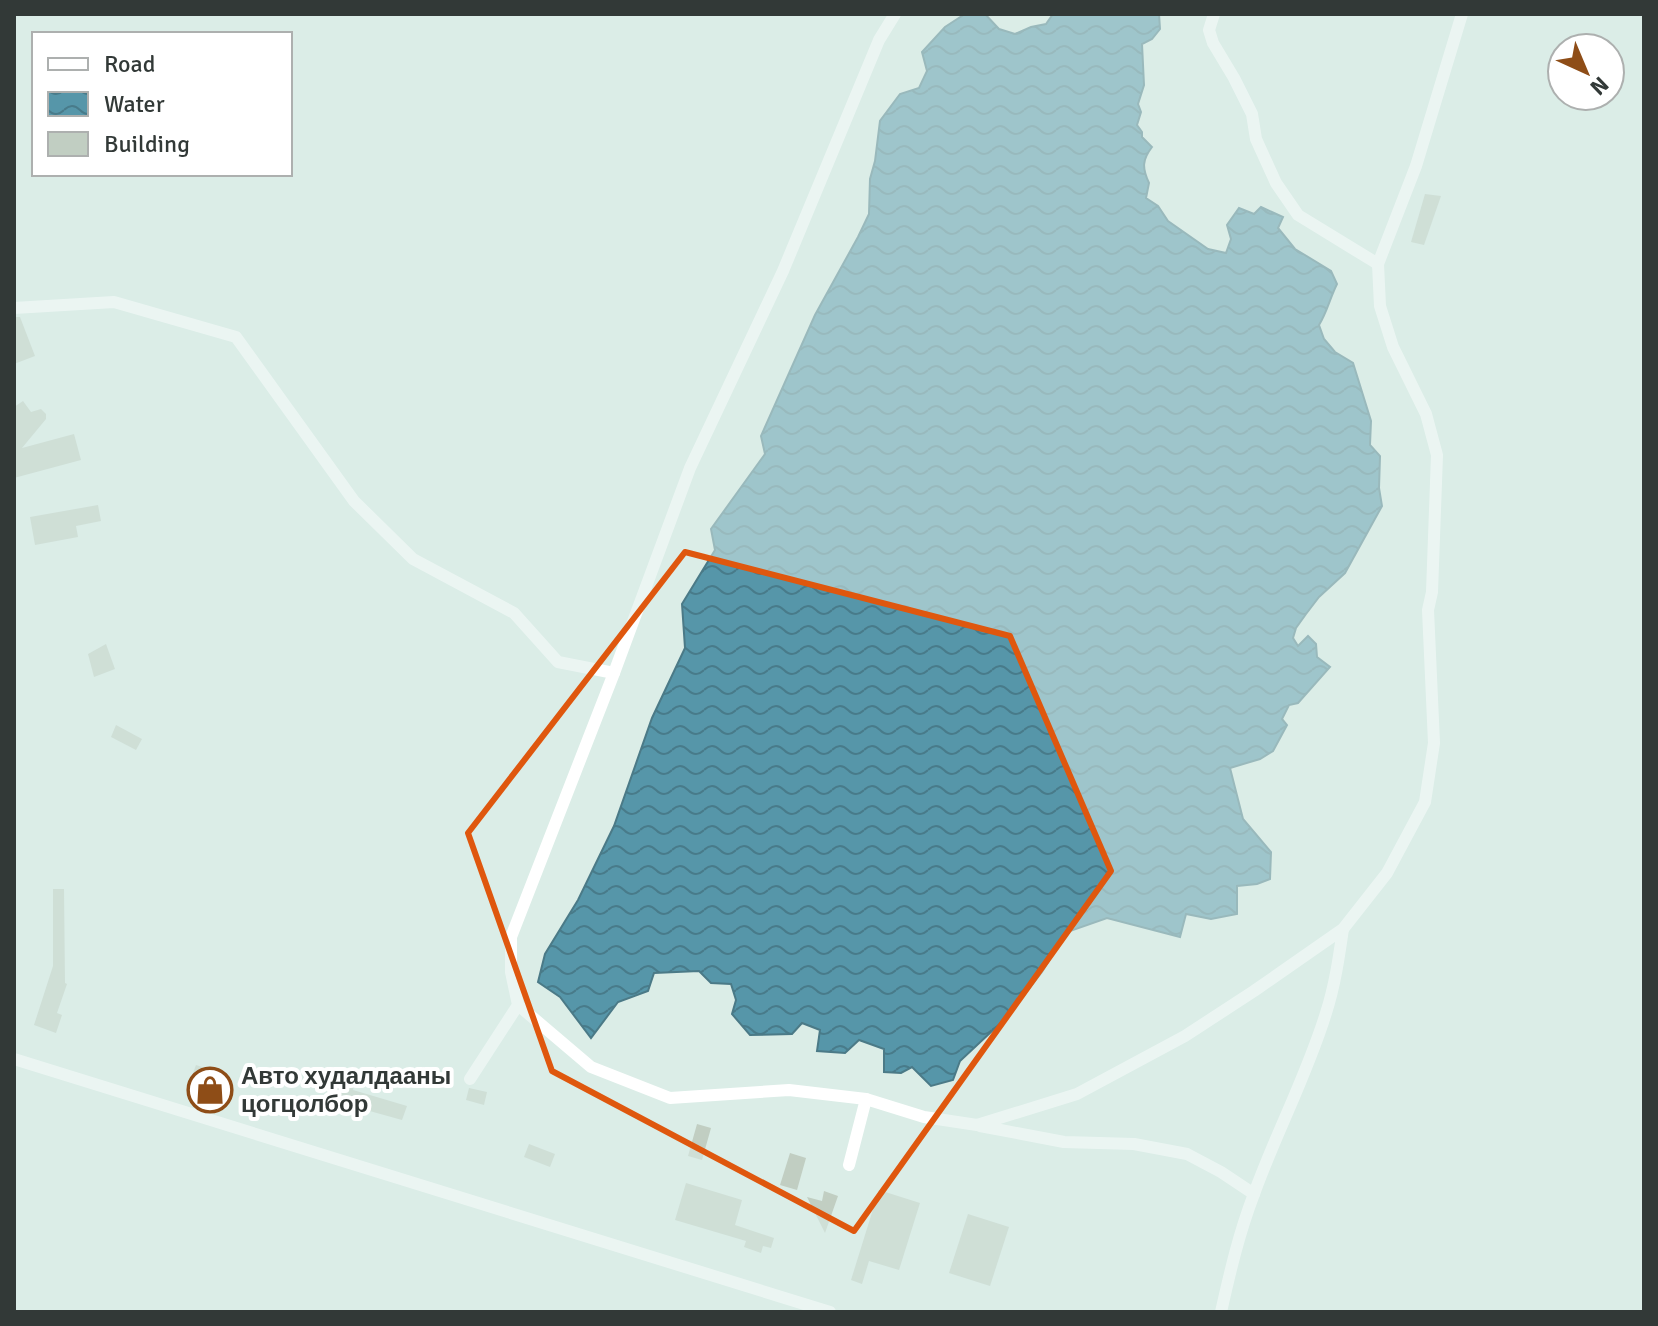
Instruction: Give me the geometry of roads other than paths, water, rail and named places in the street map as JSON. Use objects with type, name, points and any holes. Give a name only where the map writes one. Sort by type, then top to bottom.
[{"type":"street","points":[[895,14],[879,40],[783,271],[690,468],[511,937],[511,972],[518,1005],[591,1067],[670,1098],[789,1090],[866,1099],[924,1117],[1064,1142],[1134,1144],[1187,1154],[1254,1194]]},
{"type":"street","points":[[887,29],[902,14]]},
{"type":"street","points":[[1214,14],[1209,30],[1213,43],[1252,114],[1256,139],[1276,183],[1298,215],[1378,264]]},
{"type":"street","points":[[977,1125],[1077,1094],[1185,1036],[1343,929],[1387,873],[1425,802],[1434,743],[1428,610],[1432,592],[1437,455],[1426,414],[1388,333],[1380,306],[1378,264],[1416,166],[1462,14]]},
{"type":"street","points":[[14,308],[114,302],[236,337],[354,501],[413,559],[514,613],[558,662],[614,673]]},
{"type":"street","points":[[1221,1312],[1233,1260],[1254,1194],[1303,1078],[1327,1011],[1343,929]]},
{"type":"street","points":[[470,1079],[518,1005]]},
{"type":"street","points":[[14,1059],[830,1312]]},
{"type":"street","points":[[849,1165],[866,1099]]},
{"type":"water","points":[[965,14],[985,14],[999,29],[1015,34],[1046,24],[1053,14],[1159,14],[1160,29],[1152,39],[1142,44],[1144,85],[1138,104],[1141,112],[1137,125],[1142,137],[1152,147],[1144,164],[1149,183],[1146,198],[1158,206],[1168,221],[1208,249],[1226,253],[1231,239],[1227,225],[1239,208],[1254,214],[1261,207],[1283,217],[1278,228],[1295,249],[1331,271],[1337,284],[1319,325],[1324,339],[1335,352],[1353,363],[1371,421],[1370,445],[1380,456],[1382,506],[1345,573],[1319,597],[1296,628],[1293,638],[1298,646],[1308,636],[1316,644],[1317,657],[1330,667],[1298,703],[1289,705],[1282,719],[1287,725],[1273,751],[1260,759],[1230,768],[1243,819],[1271,852],[1270,879],[1237,886],[1237,914],[1211,919],[1186,914],[1180,937],[1107,918],[1067,932],[1042,972],[1007,1017],[960,1061],[953,1080],[931,1086],[912,1067],[901,1073],[884,1072],[884,1049],[859,1040],[845,1053],[817,1051],[820,1030],[802,1023],[792,1034],[750,1035],[732,1014],[736,1000],[731,984],[711,983],[699,971],[654,973],[648,991],[618,1002],[591,1038],[560,997],[538,982],[545,954],[578,900],[614,826],[652,718],[685,648],[682,604],[715,550],[711,529],[765,454],[761,436],[815,315],[869,214],[870,179],[880,121],[900,94],[919,88],[927,71],[922,52],[945,27]]},
{"type":"place","name":"Авто худалдааны цогцолбор","points":[[210,1090]]}]
